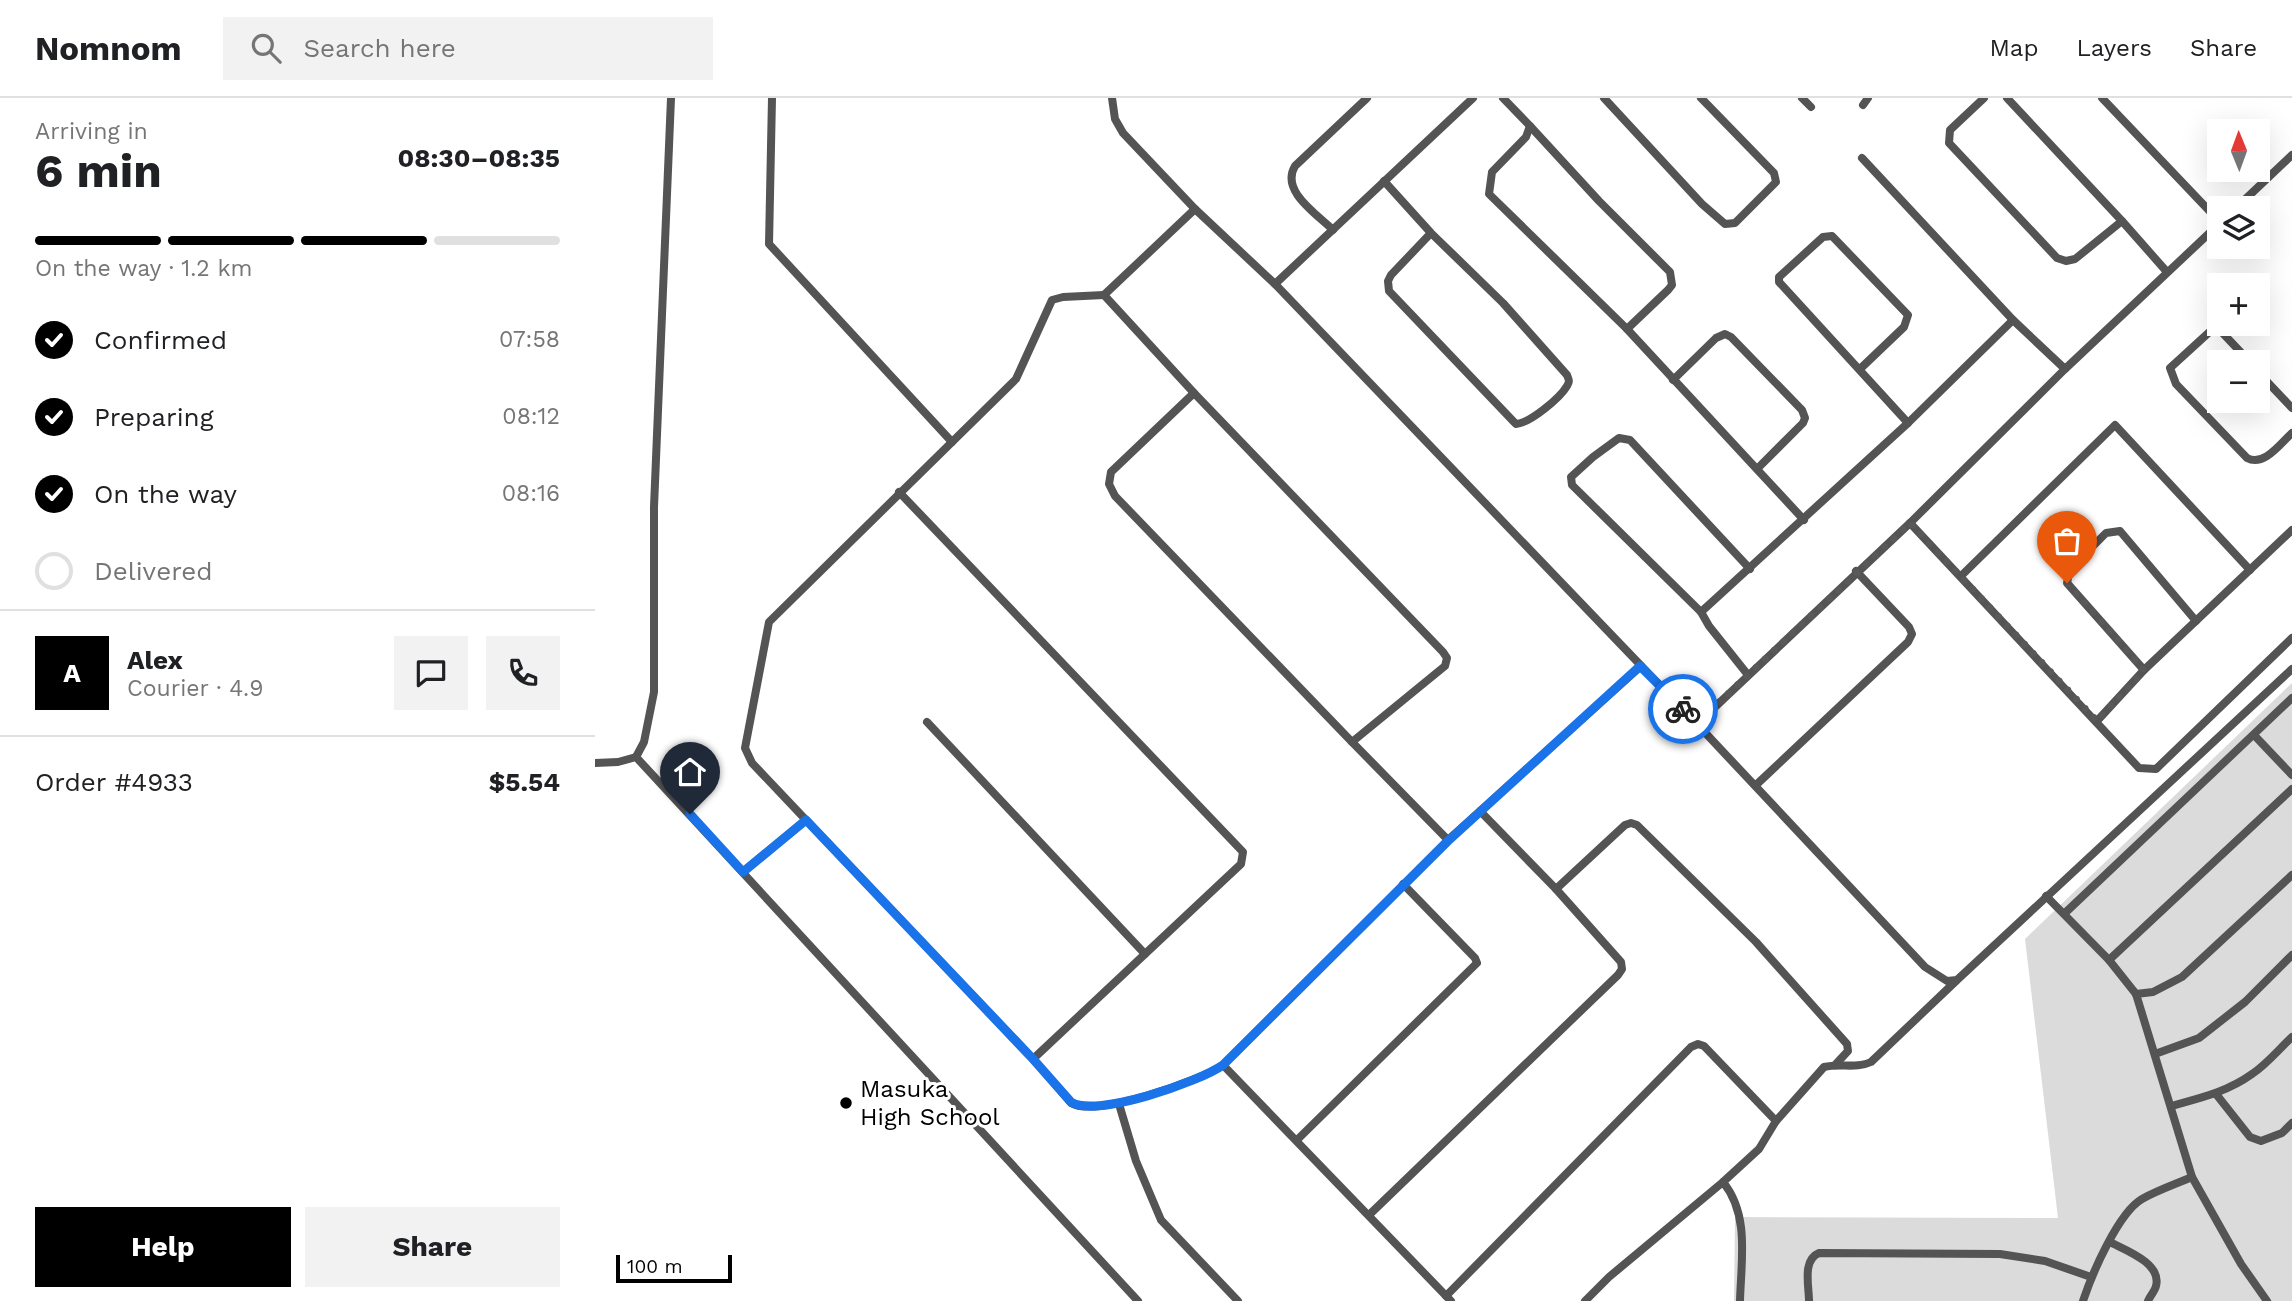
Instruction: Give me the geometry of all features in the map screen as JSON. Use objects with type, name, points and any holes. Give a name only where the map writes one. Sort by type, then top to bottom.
[{"type":"street","points":[[595,763],[618,762],[636,757],[644,742],[654,692],[654,507],[671,98]]},
{"type":"street","points":[[772,98],[769,244],[952,442]]},
{"type":"street","points":[[1112,98],[1115,119],[1123,133],[1195,209],[1275,284],[1697,723],[1925,967],[1947,981],[1957,980]]},
{"type":"street","points":[[1333,230],[1296,194],[1290,178],[1291,172],[1367,98]]},
{"type":"street","points":[[1275,284],[1473,98]]},
{"type":"street","points":[[1503,98],[1670,272],[1672,285],[1626,330]]},
{"type":"street","points":[[1604,98],[1702,204],[1725,224],[1730,225],[1776,182],[1774,173],[1701,98]]},
{"type":"street","points":[[1803,98],[1811,107]]},
{"type":"street","points":[[1984,98],[1950,130],[1949,143],[2057,258],[2066,261],[2075,259],[2122,220]]},
{"type":"street","points":[[2007,98],[2167,272]]},
{"type":"street","points":[[2102,98],[2207,209]]},
{"type":"street","points":[[1530,126],[1527,136],[1492,172],[1489,194],[1626,330],[1804,520]]},
{"type":"street","points":[[2249,196],[2292,155]]},
{"type":"street","points":[[1862,158],[2013,320],[2065,369]]},
{"type":"street","points":[[1384,181],[1431,233],[1503,303],[1567,375],[1567,386],[1526,423],[1514,422],[1389,291],[1388,281],[1391,275],[1431,233]]},
{"type":"street","points":[[1195,209],[1104,295],[1052,300],[1016,379],[769,622],[745,748],[752,763],[1071,1102],[1077,1106],[1119,1104],[1209,1075],[1223,1065],[1403,884],[1640,666]]},
{"type":"street","points":[[1697,723],[1910,523],[2065,369],[2207,234]]},
{"type":"street","points":[[1860,369],[1904,327],[1908,315],[1832,236],[1823,237],[1779,277],[1779,282],[1908,423]]},
{"type":"street","points":[[1104,295],[1447,658],[1445,666],[1353,742]]},
{"type":"street","points":[[1701,612],[1908,423],[2013,320]]},
{"type":"street","points":[[2239,350],[2216,326],[2170,368],[2176,384],[2243,455],[2253,461],[2263,459],[2292,433]]},
{"type":"street","points":[[1673,380],[1716,338],[1725,334],[1802,410],[1805,418],[1803,423],[1757,468]]},
{"type":"street","points":[[2270,385],[2292,408]]},
{"type":"street","points":[[1194,393],[1111,472],[1109,484],[1115,496],[1448,841]]},
{"type":"street","points":[[1961,576],[2115,425],[2250,570]]},
{"type":"street","points":[[1748,675],[1701,612],[1573,485],[1571,477],[1619,438],[1630,440],[1749,569]]},
{"type":"street","points":[[899,492],[1243,852],[1241,864],[1033,1059]]},
{"type":"street","points":[[1910,523],[2139,768],[2156,769],[2292,638]]},
{"type":"street","points":[[2097,721],[2144,670],[2292,530]]},
{"type":"street","points":[[2144,670],[2067,583],[2070,569],[2106,533],[2120,531],[2196,621]]},
{"type":"street","points":[[1756,785],[1908,642],[1912,634],[1909,627],[1856,572]]},
{"type":"street","points":[[1585,1301],[1609,1277],[1759,1149],[1776,1121],[1824,1067],[1861,1067],[1871,1062],[2292,669]]},
{"type":"street","points":[[2065,913],[2292,698]]},
{"type":"street","points":[[927,722],[1145,954]]},
{"type":"street","points":[[2254,735],[2292,775]]},
{"type":"street","points":[[636,757],[1138,1301]]},
{"type":"street","points":[[2109,960],[2292,789]]},
{"type":"street","points":[[1369,1215],[1622,969],[1621,962],[1556,889],[1480,811]]},
{"type":"street","points":[[743,872],[806,820]]},
{"type":"street","points":[[1556,889],[1625,825],[1637,825],[1756,942],[1847,1044],[1848,1051],[1835,1065]]},
{"type":"street","points":[[2136,994],[2153,992],[2182,978],[2292,875]]},
{"type":"street","points":[[1297,1140],[1477,963],[1403,884]]},
{"type":"street","points":[[2046,896],[2109,960],[2136,994],[2192,1177],[2241,1264],[2267,1301]]},
{"type":"street","points":[[2155,1054],[2199,1038],[2245,1002],[2292,955]]},
{"type":"street","points":[[2171,1106],[2216,1094],[2254,1073],[2292,1037]]},
{"type":"street","points":[[1223,1065],[1448,1298],[1691,1046],[1704,1046],[1776,1121]]},
{"type":"street","points":[[2216,1094],[2250,1137],[2261,1141],[2282,1133],[2292,1123]]},
{"type":"street","points":[[1119,1104],[1136,1161],[1161,1220],[1238,1301]]},
{"type":"street","points":[[2083,1301],[2091,1277],[2122,1218],[2140,1200],[2192,1177]]},
{"type":"street","points":[[1723,1182],[1732,1194],[1741,1221],[1740,1301]]},
{"type":"street","points":[[2110,1242],[2145,1261],[2152,1268],[2156,1287],[2148,1301]]},
{"type":"street","points":[[1809,1301],[1808,1262],[1812,1256],[1819,1253],[2000,1254],[2045,1261],[2091,1277]]},
{"type":"shaded area","points":[[2292,683],[2292,1301],[1734,1301],[1735,1217],[2058,1218],[2025,939]]},
{"type":"way so far","points":[[1683,709],[1697,723],[1910,523],[2097,721],[2144,670],[2067,583]]},
{"type":"place","name":"Masuka High School","points":[[846,1103]]},
{"type":"route","points":[[690,814],[743,872],[806,820],[1071,1102],[1086,1107],[1119,1104],[1209,1075],[1223,1065],[1448,841],[1640,666],[1683,709]]}]
